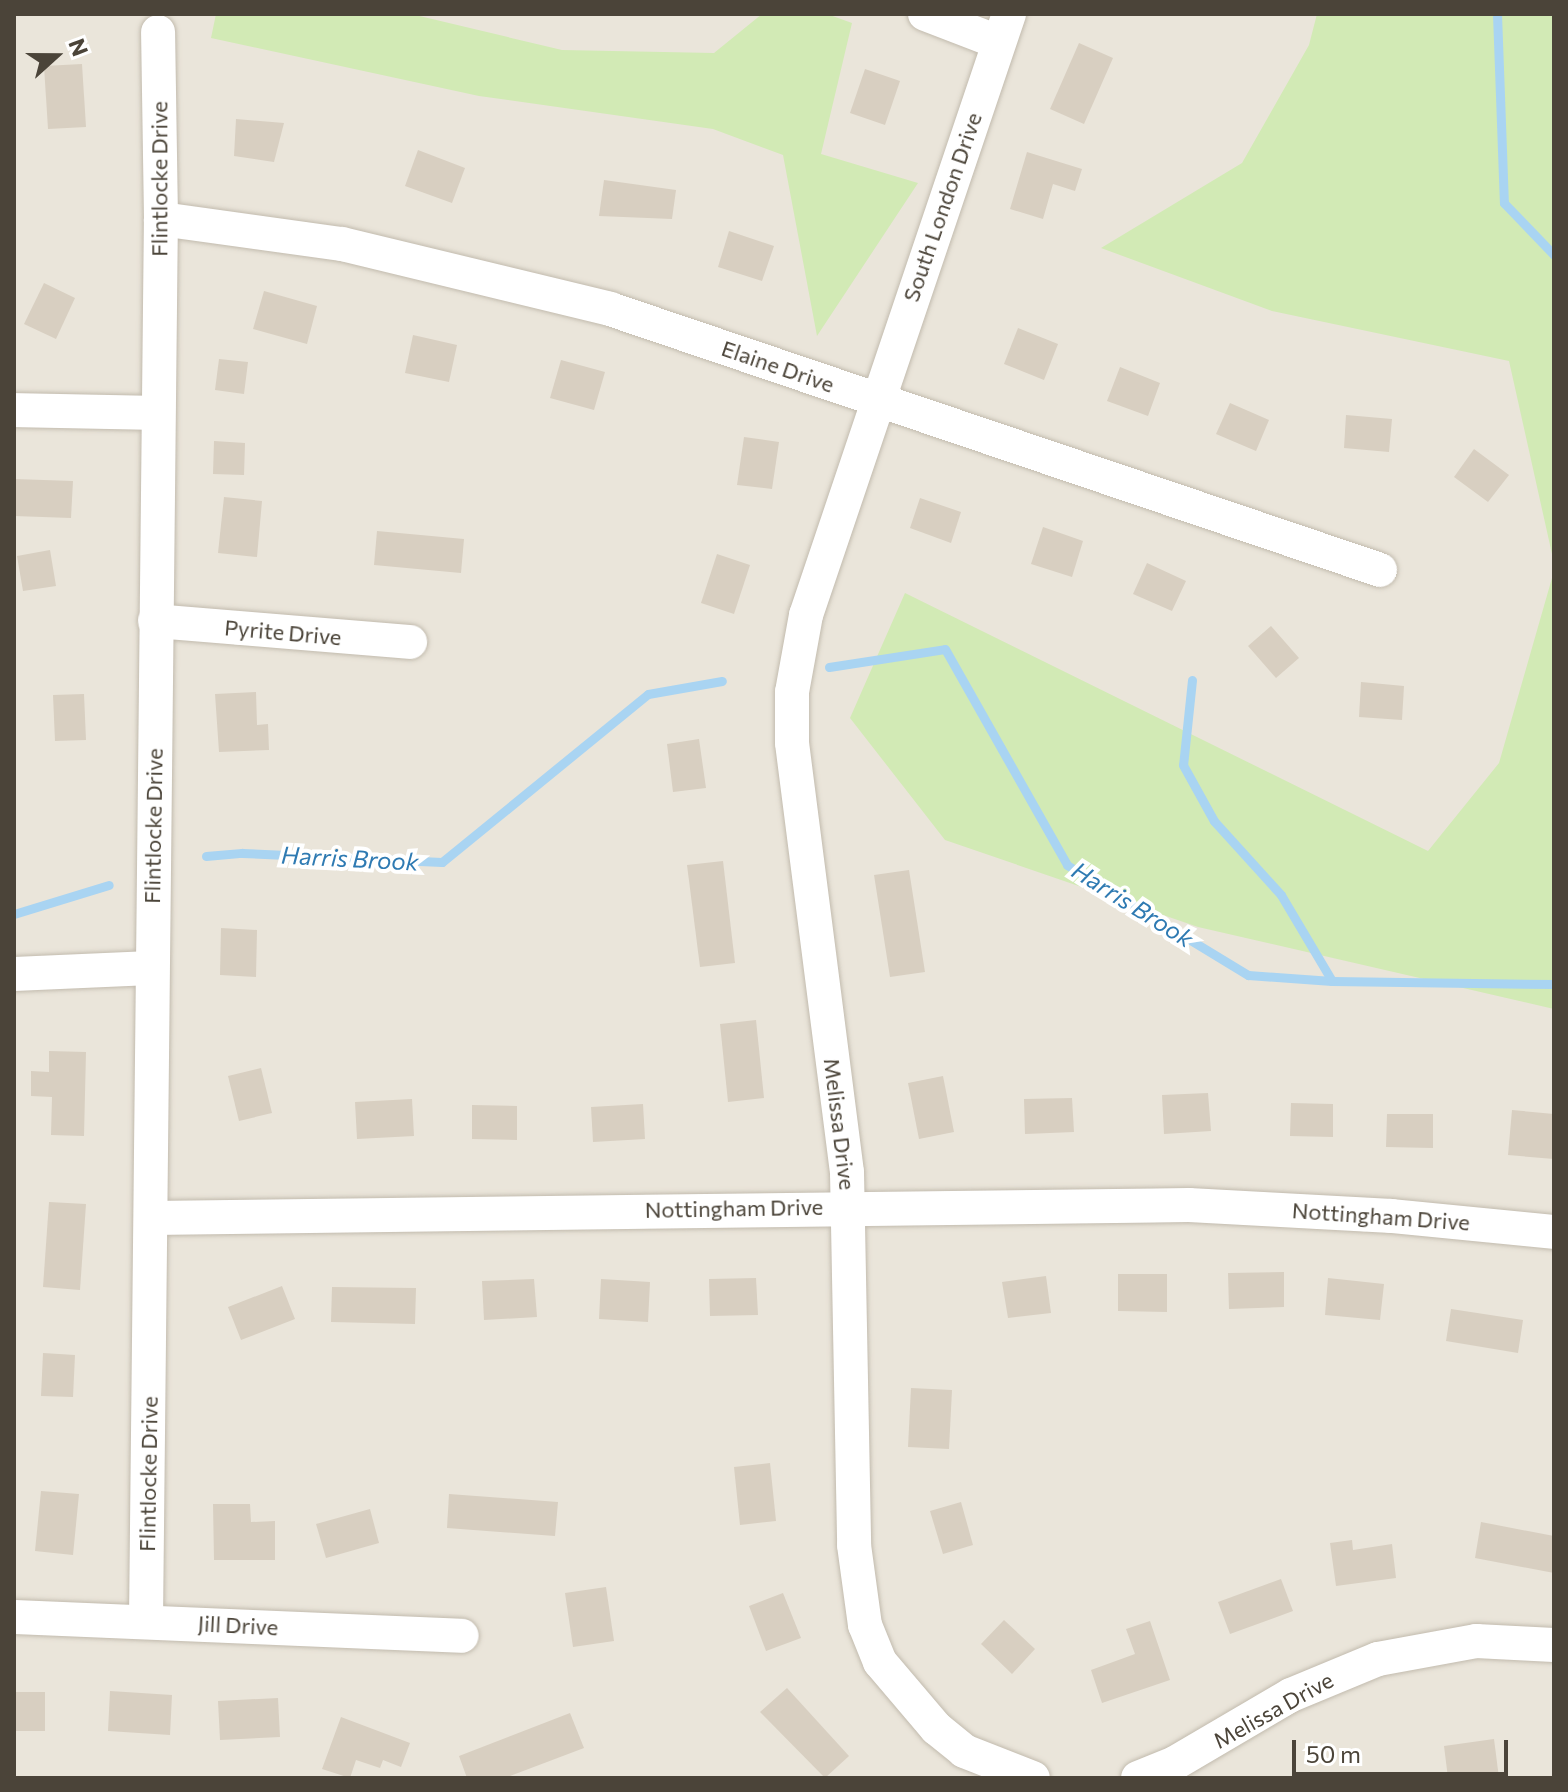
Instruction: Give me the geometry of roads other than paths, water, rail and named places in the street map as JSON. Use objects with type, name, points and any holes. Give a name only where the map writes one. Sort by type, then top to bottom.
[{"type":"street","points":[[925,14],[1004,28]]},
{"type":"street","name":"South London Drive","points":[[877,400],[1004,28]]},
{"type":"street","name":"Flintlocke Drive","points":[[146,1621],[152,1218],[155,413],[161,219],[158,32]]},
{"type":"street","name":"Elaine Drive","points":[[161,219],[297,235],[511,283],[610,309],[1380,570]]},
{"type":"street","name":"Melissa Drive","points":[[877,400],[806,615],[792,692],[796,797],[850,1206],[854,1545],[865,1625],[880,1662],[936,1728],[975,1757],[1033,1778]]},
{"type":"street","points":[[14,410],[155,413]]},
{"type":"street","name":"Pyrite Drive","points":[[155,621],[410,642]]},
{"type":"street","points":[[14,974],[151,968]]},
{"type":"street","name":"Nottingham Drive","points":[[152,1218],[850,1206],[1262,1208],[1554,1232]]},
{"type":"street","name":"Jill Drive","points":[[14,1617],[462,1636]]},
{"type":"street","name":"Melissa Drive","points":[[1138,1778],[1175,1763],[1291,1695],[1378,1659],[1476,1641],[1554,1645]]},
{"type":"waterway","points":[[1497,14],[1504,203],[1554,255]]},
{"type":"waterway","name":"Harris Brook","points":[[829,667],[945,649],[1067,865],[1248,975],[1332,981],[1554,984]]},
{"type":"waterway","points":[[1192,680],[1183,765],[1214,821],[1281,895],[1332,981]]},
{"type":"waterway","name":"Harris Brook","points":[[206,856],[242,853],[442,862],[648,694],[722,681]]},
{"type":"waterway","name":"Harris Brook","points":[[14,914],[109,885]]}]
